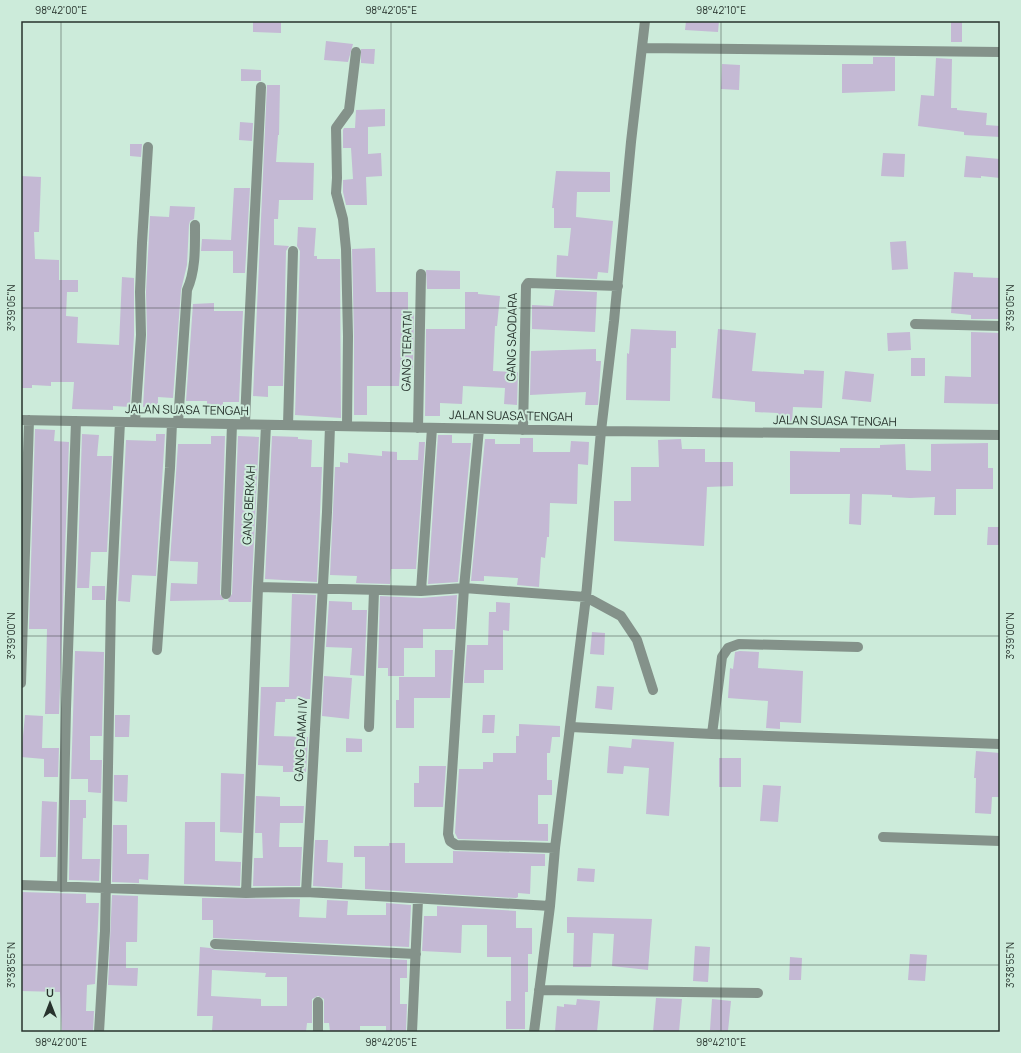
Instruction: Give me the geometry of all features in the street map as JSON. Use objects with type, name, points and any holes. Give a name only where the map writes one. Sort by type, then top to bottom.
[{"type":"street","points":[[534,1032],[586,597],[601,431],[645,21]]},
{"type":"street","points":[[642,48],[1000,52]]},
{"type":"street","points":[[347,426],[348,336],[346,249],[343,219],[336,193],[336,128],[349,110],[356,52]]},
{"type":"street","points":[[245,424],[250,294],[255,240],[261,87]]},
{"type":"street","points":[[135,422],[141,335],[142,243],[148,147]]},
{"type":"street","points":[[157,650],[170,468],[186,297],[191,280],[194,256],[195,225]]},
{"type":"street","points":[[288,425],[293,251]]},
{"type":"street","name":"GANG TERATAI","points":[[418,428],[421,274]]},
{"type":"street","name":"GANG SAODARA","points":[[523,430],[526,286],[531,282],[616,286]]},
{"type":"street","points":[[915,324],[1000,326]]},
{"type":"street","points":[[21,683],[25,420]]},
{"type":"street","name":"JALAN SUASA TENGAH","points":[[25,420],[523,430],[1000,435]]},
{"type":"street","points":[[62,887],[66,709],[76,421]]},
{"type":"street","points":[[99,1032],[105,931],[111,603],[120,422]]},
{"type":"street","points":[[226,594],[232,424]]},
{"type":"street","name":"GANG BERKAH","points":[[246,893],[266,425]]},
{"type":"street","name":"GANG DAMAI IV","points":[[306,892],[330,426]]},
{"type":"street","points":[[421,591],[432,428]]},
{"type":"street","points":[[480,429],[464,588],[448,834],[450,841],[456,845],[556,848]]},
{"type":"street","points":[[258,587],[374,591],[421,591],[464,588],[586,597],[621,616],[637,640],[653,690]]},
{"type":"street","points":[[368,727],[374,591]]},
{"type":"street","points":[[712,734],[722,657],[728,648],[739,644],[858,647]]},
{"type":"street","points":[[571,727],[712,734],[1000,744]]},
{"type":"street","points":[[883,836],[1000,841]]},
{"type":"street","points":[[21,885],[246,893],[306,892],[418,900],[550,906]]},
{"type":"street","points":[[412,1032],[418,900]]},
{"type":"street","points":[[215,944],[416,954]]},
{"type":"street","points":[[539,990],[758,993]]},
{"type":"street","points":[[318,1002],[318,1032]]},
{"type":"building","points":[[253,21],[281,21],[281,33],[253,32]]},
{"type":"building","points":[[686,21],[719,21],[718,32],[685,30]]},
{"type":"building","points":[[951,21],[962,21],[962,42],[951,42]]},
{"type":"building","points":[[326,41],[353,44],[348,62],[324,60]]},
{"type":"building","points":[[361,49],[375,49],[374,64],[361,63]]},
{"type":"building","points":[[873,57],[895,57],[895,91],[842,93],[842,64],[873,64]]},
{"type":"building","points":[[936,58],[952,59],[951,108],[987,113],[986,125],[1000,126],[1000,137],[964,135],[964,132],[918,126],[921,95],[934,96]]},
{"type":"building","points":[[722,64],[740,65],[739,90],[721,89]]},
{"type":"building","points":[[241,69],[261,70],[261,81],[241,81]]},
{"type":"building","points":[[267,85],[280,85],[279,135],[276,162],[314,163],[313,200],[279,200],[278,219],[274,219],[274,245],[289,246],[286,251],[283,386],[268,386],[268,397],[253,396]]},
{"type":"building","points":[[385,109],[385,126],[368,127],[368,154],[381,153],[382,176],[366,177],[367,205],[346,205],[343,192],[343,180],[353,179],[351,148],[343,148],[343,130],[344,128],[355,128],[356,110]]},
{"type":"building","points":[[240,122],[253,123],[252,141],[239,140]]},
{"type":"building","points":[[130,144],[142,144],[141,157],[130,156]]},
{"type":"building","points":[[883,153],[905,154],[904,177],[881,176]]},
{"type":"building","points":[[966,156],[1000,159],[1000,178],[981,176],[981,178],[964,177]]},
{"type":"building","points":[[556,171],[610,172],[610,192],[577,192],[576,217],[613,221],[608,273],[598,272],[597,279],[556,277],[557,255],[568,256],[571,228],[554,228],[554,208],[552,208]]},
{"type":"building","points":[[21,176],[41,177],[39,232],[34,232],[35,259],[59,260],[59,280],[78,280],[78,292],[67,292],[66,316],[78,317],[77,343],[119,345],[122,277],[134,278],[134,335],[130,407],[113,406],[113,410],[72,409],[74,382],[51,382],[51,386],[32,385],[32,388],[21,388]]},
{"type":"building","points":[[234,188],[250,188],[245,273],[233,273],[233,251],[201,251],[202,239],[231,240]]},
{"type":"building","points":[[170,206],[195,207],[194,219],[190,221],[189,225],[187,265],[181,290],[173,398],[158,397],[158,408],[143,407],[147,335],[146,292],[150,216],[169,217]]},
{"type":"building","points":[[298,227],[316,228],[314,256],[317,256],[317,259],[340,259],[341,418],[295,415],[300,251],[297,246]]},
{"type":"building","points":[[906,241],[908,269],[892,270],[890,242]]},
{"type":"building","points":[[375,248],[376,292],[408,292],[408,312],[414,312],[413,370],[400,370],[399,386],[367,386],[367,415],[354,415],[352,249]]},
{"type":"building","points":[[426,270],[460,271],[460,289],[427,289]]},
{"type":"building","points":[[954,272],[973,273],[973,277],[1000,278],[999,319],[971,319],[971,315],[951,313]]},
{"type":"building","points":[[555,290],[597,292],[595,332],[532,329],[532,305],[553,306]]},
{"type":"building","points":[[465,292],[478,292],[478,294],[500,296],[497,326],[495,326],[493,371],[518,372],[517,405],[504,404],[505,388],[463,386],[462,404],[440,403],[440,416],[425,416],[426,329],[465,329]]},
{"type":"building","points":[[214,303],[214,311],[243,311],[239,402],[223,402],[223,412],[207,412],[207,401],[186,401],[193,304]]},
{"type":"building","points":[[631,329],[676,331],[676,348],[671,348],[670,401],[626,400],[627,353],[629,354]]},
{"type":"building","points":[[718,329],[756,333],[752,371],[804,374],[804,370],[824,371],[822,408],[793,407],[792,423],[778,422],[778,413],[755,412],[755,402],[712,398]]},
{"type":"building","points":[[910,332],[911,350],[888,351],[887,333]]},
{"type":"building","points":[[971,332],[1000,333],[1000,404],[944,403],[945,376],[971,377]]},
{"type":"building","points":[[596,349],[596,361],[601,361],[598,405],[585,405],[586,392],[530,395],[531,351]]},
{"type":"building","points":[[911,358],[925,358],[925,376],[911,376]]},
{"type":"building","points":[[845,371],[874,374],[871,402],[842,399]]},
{"type":"building","points":[[35,429],[55,430],[54,441],[69,442],[59,714],[45,714],[47,629],[29,629]]},
{"type":"building","points":[[82,434],[99,435],[97,456],[112,456],[107,552],[91,552],[89,588],[77,588]]},
{"type":"building","points":[[156,434],[165,434],[156,576],[132,575],[130,602],[118,601],[126,440],[156,441]]},
{"type":"building","points":[[438,435],[452,435],[452,443],[471,443],[458,582],[428,584]]},
{"type":"building","points":[[211,436],[225,436],[220,594],[224,600],[170,601],[171,583],[197,584],[198,562],[170,561],[178,444],[211,444]]},
{"type":"building","points":[[238,436],[259,437],[251,602],[229,602],[228,600],[232,594]]},
{"type":"building","points":[[272,436],[298,437],[298,439],[312,440],[311,467],[322,467],[317,582],[265,579]]},
{"type":"building","points":[[520,438],[533,438],[533,452],[570,452],[571,441],[589,442],[588,465],[578,464],[577,504],[550,503],[549,537],[547,537],[545,558],[541,557],[539,587],[517,585],[518,578],[484,576],[484,581],[471,581],[485,439],[495,439],[495,444],[520,444]]},
{"type":"building","points":[[681,439],[682,449],[705,449],[705,462],[733,462],[733,486],[707,487],[704,546],[614,541],[614,501],[631,501],[631,467],[659,467],[658,440]]},
{"type":"building","points":[[419,442],[425,442],[416,569],[391,569],[390,584],[356,583],[357,576],[330,575],[335,467],[340,467],[340,462],[348,463],[348,453],[382,456],[382,451],[397,452],[397,460],[418,460]]},
{"type":"building","points":[[988,443],[988,468],[993,468],[993,489],[956,489],[956,515],[934,515],[935,497],[910,498],[892,497],[892,495],[862,494],[861,525],[849,524],[850,494],[790,494],[790,451],[840,452],[840,448],[880,448],[880,445],[905,444],[906,470],[931,471],[931,444]]},
{"type":"building","points":[[988,527],[1000,527],[1000,545],[987,545]]},
{"type":"building","points":[[92,586],[105,586],[105,600],[92,600]]},
{"type":"building","points":[[292,594],[316,595],[310,699],[285,699],[285,702],[276,702],[274,736],[308,737],[306,772],[283,772],[283,766],[258,765],[261,687],[289,687]]},
{"type":"building","points":[[457,595],[455,629],[423,629],[423,648],[404,648],[404,676],[388,676],[388,668],[378,668],[380,596],[421,598]]},
{"type":"building","points":[[329,601],[352,602],[352,610],[367,610],[364,676],[350,675],[352,648],[326,647]]},
{"type":"building","points":[[496,602],[510,603],[509,631],[503,630],[503,670],[484,670],[484,683],[464,683],[467,645],[488,645],[489,612],[496,612]]},
{"type":"building","points":[[592,632],[605,633],[604,655],[590,654]]},
{"type":"building","points":[[435,650],[453,650],[450,698],[414,698],[414,728],[396,728],[396,700],[399,700],[399,677],[435,677]]},
{"type":"building","points":[[75,651],[104,652],[102,736],[90,736],[90,760],[102,760],[101,793],[88,792],[88,779],[71,779]]},
{"type":"building","points":[[735,652],[759,652],[758,668],[803,671],[801,723],[780,722],[780,729],[766,728],[768,701],[728,698],[730,668],[733,669]]},
{"type":"building","points":[[324,676],[352,678],[349,719],[322,716]]},
{"type":"building","points":[[597,686],[614,687],[612,710],[595,708]]},
{"type":"building","points":[[25,715],[43,716],[42,748],[59,748],[58,777],[44,777],[44,759],[21,757]]},
{"type":"building","points":[[115,715],[130,715],[129,737],[115,737]]},
{"type":"building","points":[[483,715],[495,715],[494,733],[482,733]]},
{"type":"building","points":[[519,724],[560,726],[560,737],[552,737],[550,753],[547,753],[547,780],[552,780],[552,795],[538,795],[538,824],[548,824],[548,841],[458,839],[455,833],[459,769],[483,769],[483,762],[493,762],[493,753],[516,753],[516,736],[519,736]]},
{"type":"building","points":[[346,738],[362,739],[362,752],[346,752]]},
{"type":"building","points":[[632,739],[674,742],[669,816],[646,814],[649,768],[624,766],[623,774],[607,773],[609,746],[631,748]]},
{"type":"building","points":[[976,751],[1000,753],[1000,797],[992,797],[991,814],[975,813],[976,778],[974,778]]},
{"type":"building","points":[[719,758],[741,758],[741,787],[719,787]]},
{"type":"building","points":[[419,766],[446,766],[443,807],[414,807],[414,783],[419,783]]},
{"type":"building","points":[[221,773],[244,774],[242,833],[220,832]]},
{"type":"building","points":[[114,775],[128,775],[127,802],[114,801]]},
{"type":"building","points":[[763,785],[781,786],[778,822],[760,821]]},
{"type":"building","points":[[256,796],[280,797],[280,806],[304,806],[303,823],[280,823],[279,847],[302,847],[300,886],[253,886],[254,858],[263,858],[262,833],[255,833]]},
{"type":"building","points":[[70,800],[86,800],[86,818],[83,818],[82,859],[100,859],[99,881],[69,880]]},
{"type":"building","points":[[42,801],[57,802],[56,857],[40,857]]},
{"type":"building","points":[[185,822],[215,822],[215,861],[241,862],[240,886],[184,884]]},
{"type":"building","points":[[113,825],[127,825],[127,854],[149,854],[148,880],[139,879],[139,883],[112,882]]},
{"type":"building","points":[[315,840],[328,840],[327,862],[343,863],[342,888],[313,886]]},
{"type":"building","points":[[389,843],[405,843],[405,863],[453,863],[453,851],[545,854],[545,866],[531,866],[530,894],[518,893],[518,897],[516,898],[365,889],[365,857],[354,857],[354,846],[389,846]]},
{"type":"building","points":[[578,868],[595,869],[594,882],[577,881]]},
{"type":"building","points":[[21,892],[86,894],[86,903],[99,903],[95,984],[87,985],[86,1011],[94,1011],[93,1032],[62,1032],[60,992],[21,991]]},
{"type":"building","points":[[112,895],[138,896],[137,942],[126,942],[126,968],[138,968],[137,986],[108,985]]},
{"type":"building","points":[[202,898],[300,899],[299,917],[326,918],[327,900],[348,901],[347,915],[386,915],[386,903],[411,905],[409,947],[213,938],[213,920],[202,920]]},
{"type":"building","points":[[437,906],[516,911],[516,928],[532,928],[532,954],[528,954],[528,992],[525,992],[525,1029],[506,1029],[506,1001],[511,1001],[511,957],[487,957],[487,925],[462,925],[461,953],[422,951],[424,916],[437,916]]},
{"type":"building","points":[[567,917],[652,919],[648,970],[612,966],[614,934],[593,933],[591,967],[573,967],[574,933],[567,933]]},
{"type":"building","points":[[695,946],[710,947],[708,982],[693,981]]},
{"type":"building","points":[[200,947],[215,950],[407,960],[407,978],[400,978],[400,1004],[407,1004],[406,1032],[386,1032],[386,1026],[360,1026],[360,1032],[330,1032],[329,1023],[324,1023],[324,999],[318,996],[312,999],[312,1023],[307,1023],[306,1032],[212,1031],[213,1016],[197,1016]],"holes":[[[212,970],[266,973],[265,977],[287,977],[287,1006],[261,1006],[261,999],[211,996]]]},
{"type":"building","points":[[910,954],[927,955],[925,981],[908,980]]},
{"type":"building","points":[[790,957],[802,958],[801,980],[789,980]]},
{"type":"building","points":[[656,998],[682,999],[679,1032],[653,1032]]},
{"type":"building","points":[[577,999],[600,1001],[597,1032],[555,1032],[557,1006],[564,1007],[564,1004],[576,1005]]},
{"type":"building","points":[[712,999],[731,1001],[728,1031],[710,1030]]}]
